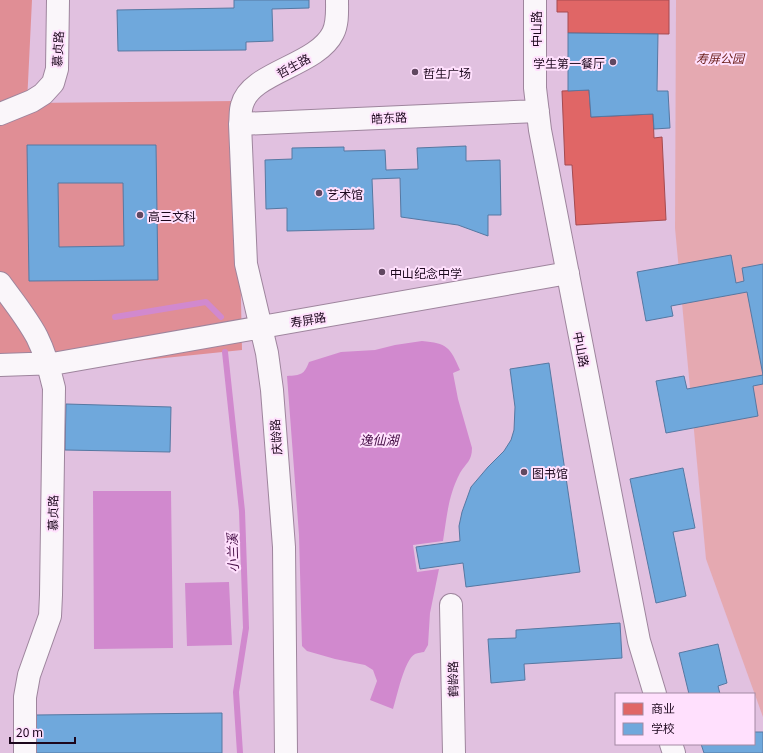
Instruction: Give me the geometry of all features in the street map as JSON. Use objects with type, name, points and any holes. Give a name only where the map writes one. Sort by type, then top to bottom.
[{"type":"street","name":"慕贞路","points":[[0,114],[32,101],[43,94],[53,83],[57,69],[58,0]]},
{"type":"street","name":"哲生路","points":[[240,124],[242,104],[250,91],[264,80],[315,53],[326,43],[334,32],[336,25],[338,17],[337,0]]},
{"type":"street","name":"中山路","points":[[535,0],[535,88],[540,130],[639,641],[654,693]]},
{"type":"street","name":"皓东路","points":[[240,124],[538,111]]},
{"type":"street","name":"庆龄路","points":[[240,124],[246,264],[262,328],[272,390],[284,547],[286,753]]},
{"type":"street","name":"寿屏路","points":[[0,365],[58,364],[568,272]]},
{"type":"street","name":"慕贞路","points":[[0,283],[34,331],[48,364],[54,388],[50,616],[29,675],[25,697],[25,753]]},
{"type":"street","name":"鹤龄路","points":[[451,605],[454,753]]},
{"type":"green space","name":"寿屏公园","points":[[676,0],[763,0],[763,717],[706,559],[675,228]]},
{"type":"shaded area","points":[[0,0],[32,0],[27,103],[237,101],[242,350],[0,375]]},
{"type":"water","name":"逸仙湖","points":[[422,341],[437,343],[447,348],[460,370],[453,373],[458,399],[472,452],[470,459],[460,473],[453,490],[448,506],[443,541],[413,545],[417,572],[439,569],[430,613],[428,645],[424,652],[415,654],[407,663],[393,709],[370,700],[377,681],[373,670],[365,665],[335,659],[307,651],[302,646],[299,535],[287,376],[301,374],[304,372],[309,362],[341,352],[375,350]]},
{"type":"water","points":[[93,491],[171,491],[173,648],[94,649]]},
{"type":"water","points":[[229,582],[232,645],[187,646],[185,583]]},
{"type":"building: 商业","points":[[557,0],[669,0],[669,34],[568,33],[568,12],[557,12]]},
{"type":"building: 商业","points":[[589,90],[591,117],[653,114],[654,138],[662,137],[666,220],[576,225],[572,165],[565,165],[562,91]]},
{"type":"building: 学校","points":[[234,0],[309,0],[309,8],[272,9],[273,41],[246,42],[246,50],[118,51],[117,10],[234,8]]},
{"type":"building: 学校","name":"学生第一餐厅","points":[[568,33],[658,34],[657,91],[668,91],[670,128],[654,129],[653,114],[591,117],[589,90],[568,91]]},
{"type":"building: 学校","name":"高三文科","points":[[27,145],[156,145],[158,280],[29,281]],"holes":[[[58,183],[123,183],[124,246],[59,247]]]},
{"type":"building: 学校","name":"艺术馆","points":[[466,146],[466,161],[500,160],[501,215],[488,215],[488,236],[458,225],[401,217],[400,178],[372,179],[374,229],[287,231],[287,208],[266,209],[265,160],[292,159],[292,148],[344,147],[344,151],[385,150],[386,170],[418,169],[417,148]]},
{"type":"building: 学校","points":[[731,255],[736,283],[744,281],[742,268],[763,264],[763,375],[747,292],[671,306],[673,316],[646,321],[637,272]]},
{"type":"building: 学校","name":"图书馆","points":[[549,363],[580,572],[466,587],[463,563],[420,569],[416,547],[460,541],[459,526],[462,512],[471,487],[504,451],[511,440],[514,430],[515,407],[510,369]]},
{"type":"building: 学校","points":[[763,375],[763,384],[753,386],[758,416],[666,433],[656,381],[684,376],[687,389]]},
{"type":"building: 学校","points":[[66,404],[171,407],[170,452],[65,450]]},
{"type":"building: 学校","points":[[683,468],[695,528],[673,532],[686,596],[656,603],[630,479]]},
{"type":"building: 学校","points":[[620,623],[622,658],[524,664],[525,680],[491,683],[488,639],[516,638],[516,630]]},
{"type":"building: 学校","points":[[718,644],[727,683],[718,686],[720,693],[689,693],[679,653]]},
{"type":"building: 学校","points":[[222,713],[222,753],[35,753],[35,715]]},
{"type":"building: 学校","points":[[755,732],[763,732],[763,753],[704,753],[701,745],[755,745]]},
{"type":"waterway","points":[[115,317],[206,302],[221,317]]},
{"type":"waterway","name":"小兰溪","points":[[225,352],[242,511],[246,628],[236,692],[240,753]]},
{"type":"place","name":"学生第一餐厅","points":[[613,62]]},
{"type":"place","name":"哲生广场","points":[[415,72]]},
{"type":"place","name":"艺术馆","points":[[319,193]]},
{"type":"place","name":"高三文科","points":[[140,215]]},
{"type":"place","name":"中山纪念中学","points":[[382,272]]},
{"type":"place","name":"图书馆","points":[[524,472]]}]
